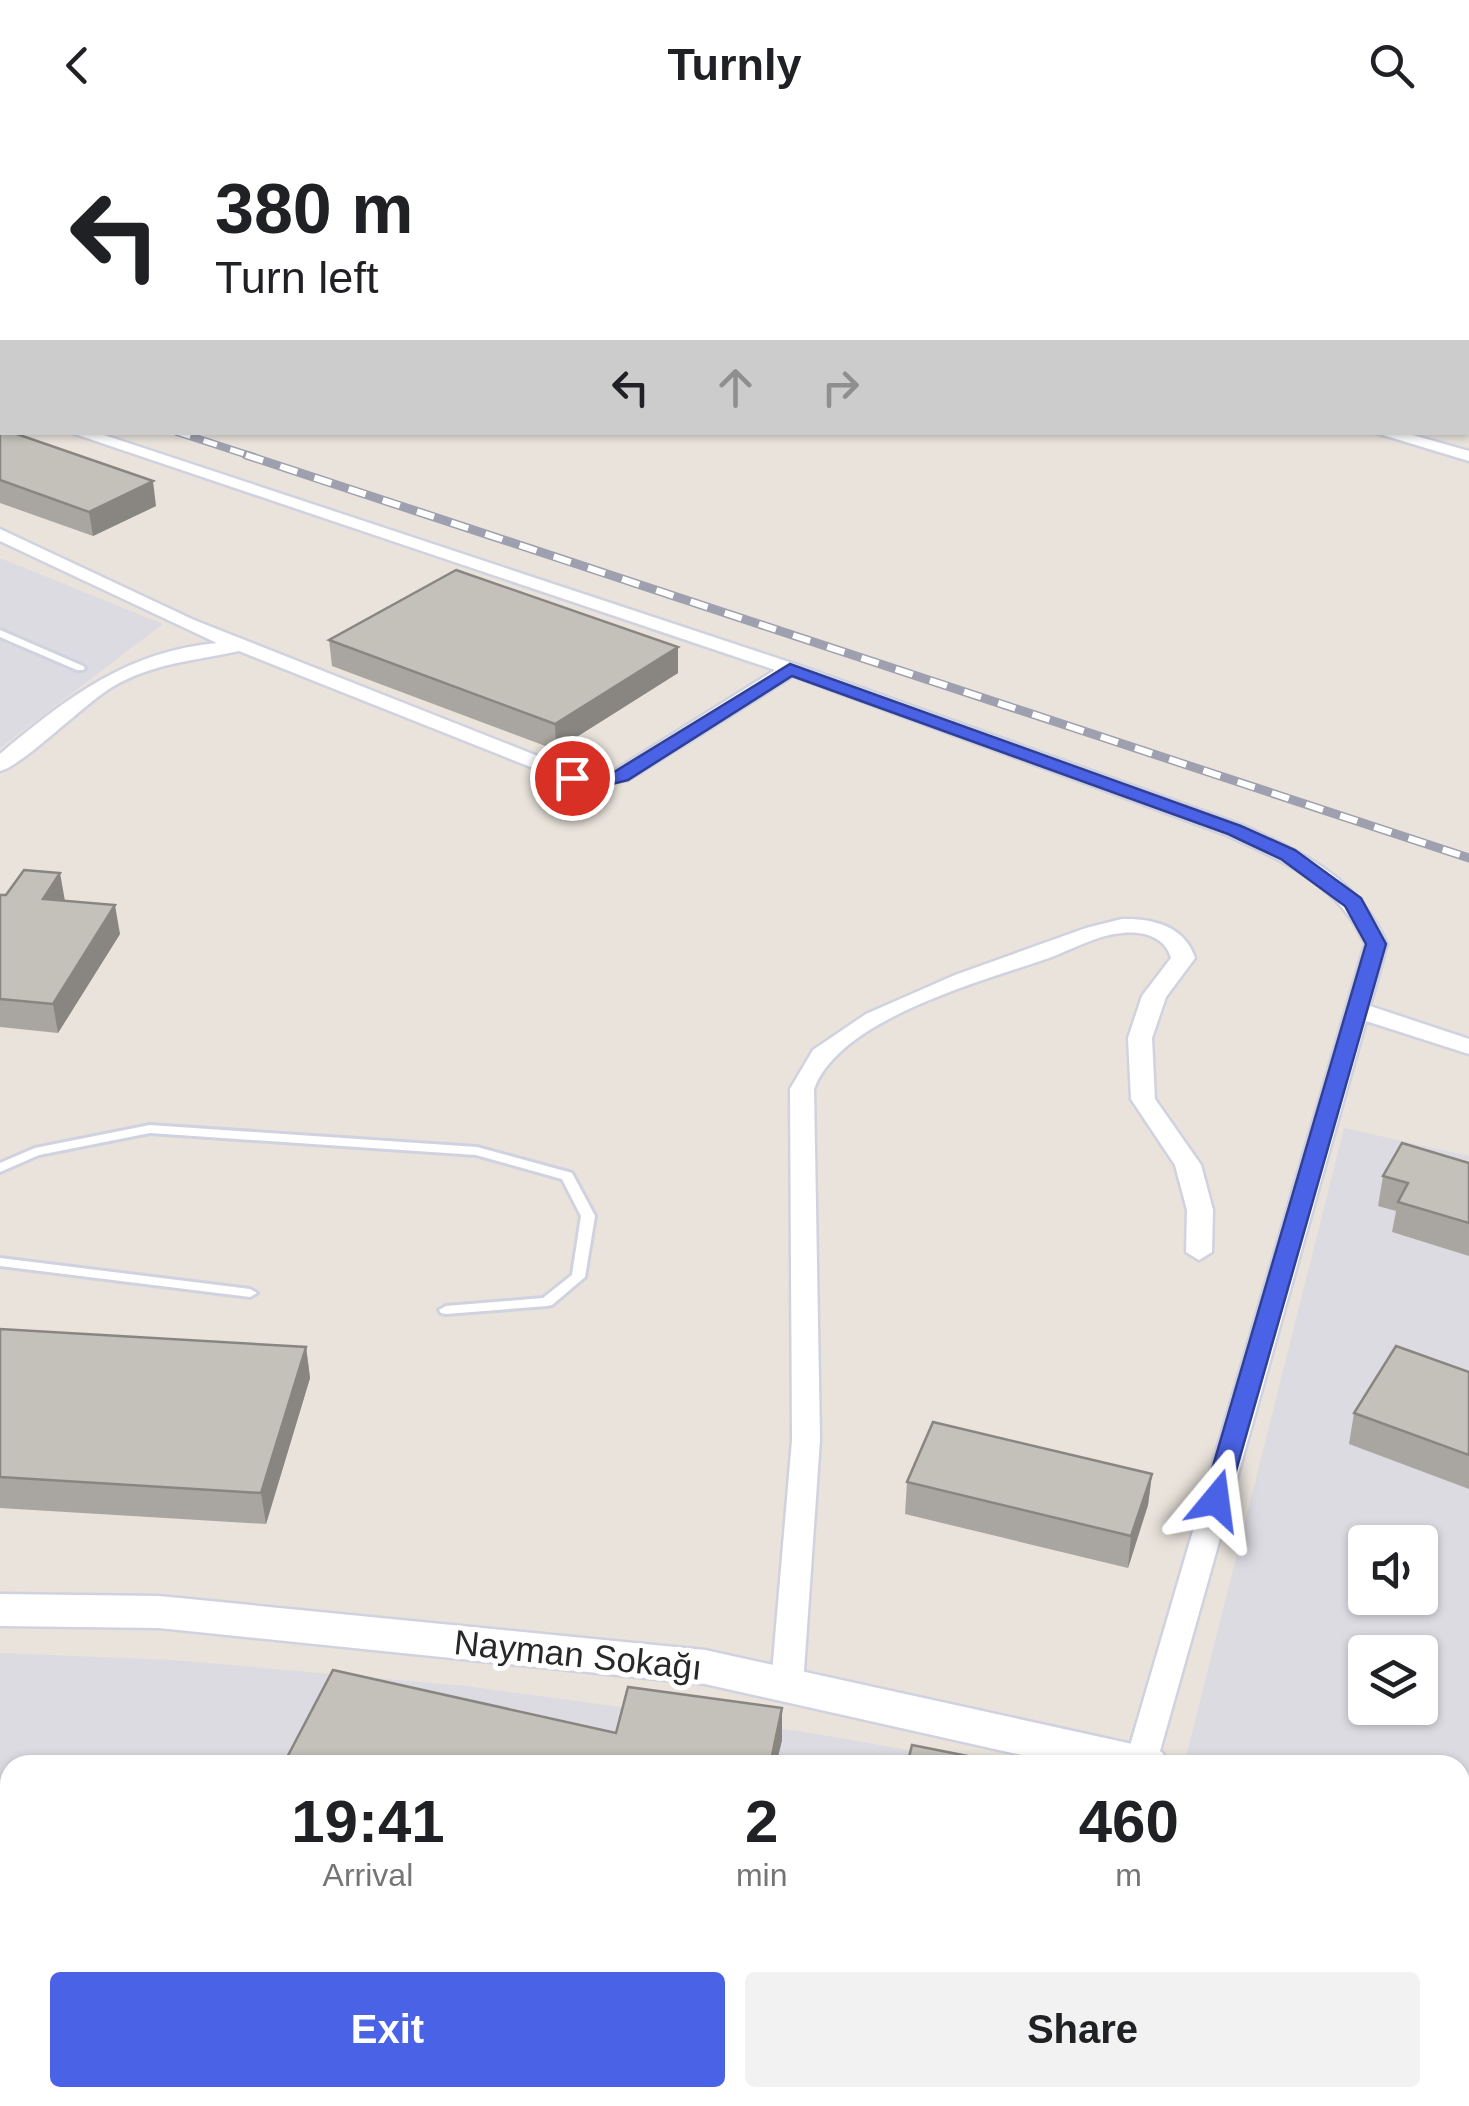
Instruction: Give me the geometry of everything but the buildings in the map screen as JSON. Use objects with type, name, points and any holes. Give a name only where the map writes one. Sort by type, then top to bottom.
[{"type":"street","points":[[86,435],[790,669],[1234,830],[1288,854],[1342,891],[1372,929],[1376,944],[1147,1755]]},
{"type":"street","points":[[1392,435],[1469,456]]},
{"type":"street","points":[[1438,435],[1469,444]]},
{"type":"street","points":[[0,534],[243,646],[590,782],[621,776],[790,669]]},
{"type":"street","points":[[0,766],[93,687],[122,671],[179,654],[243,646]]},
{"type":"street","points":[[787,1685],[806,1440],[802,1089],[820,1057],[855,1033],[951,986],[1100,932],[1134,926],[1167,935],[1181,946],[1183,958],[1154,996],[1140,1038],[1143,1099],[1169,1131],[1188,1166],[1200,1210],[1199,1252]]},
{"type":"street","points":[[1357,1010],[1469,1047]]},
{"type":"street","name":"Nayman Sokağı","points":[[0,1610],[158,1612],[705,1667],[1103,1755]]},
{"type":"lane","points":[[0,633],[80,668]]},
{"type":"lane","points":[[0,1168],[34,1152],[150,1130],[477,1150],[567,1176],[588,1216],[578,1277],[547,1302],[446,1310]]},
{"type":"lane","points":[[0,1262],[250,1292]]},
{"type":"shaded area","points":[[0,558],[163,624],[0,748]]},
{"type":"shaded area","points":[[1344,1128],[1469,1156],[1469,1755],[1187,1755]]},
{"type":"shaded area","points":[[0,1653],[173,1660],[466,1686],[811,1733],[936,1755],[0,1755]]},
{"type":"railway","points":[[186,435],[254,457]]},
{"type":"railway","points":[[246,455],[1469,858]]},
{"type":"route","points":[[572,778],[600,782],[621,776],[790,669],[1234,830],[1288,854],[1354,902],[1372,929],[1376,944],[1216,1500]]}]
